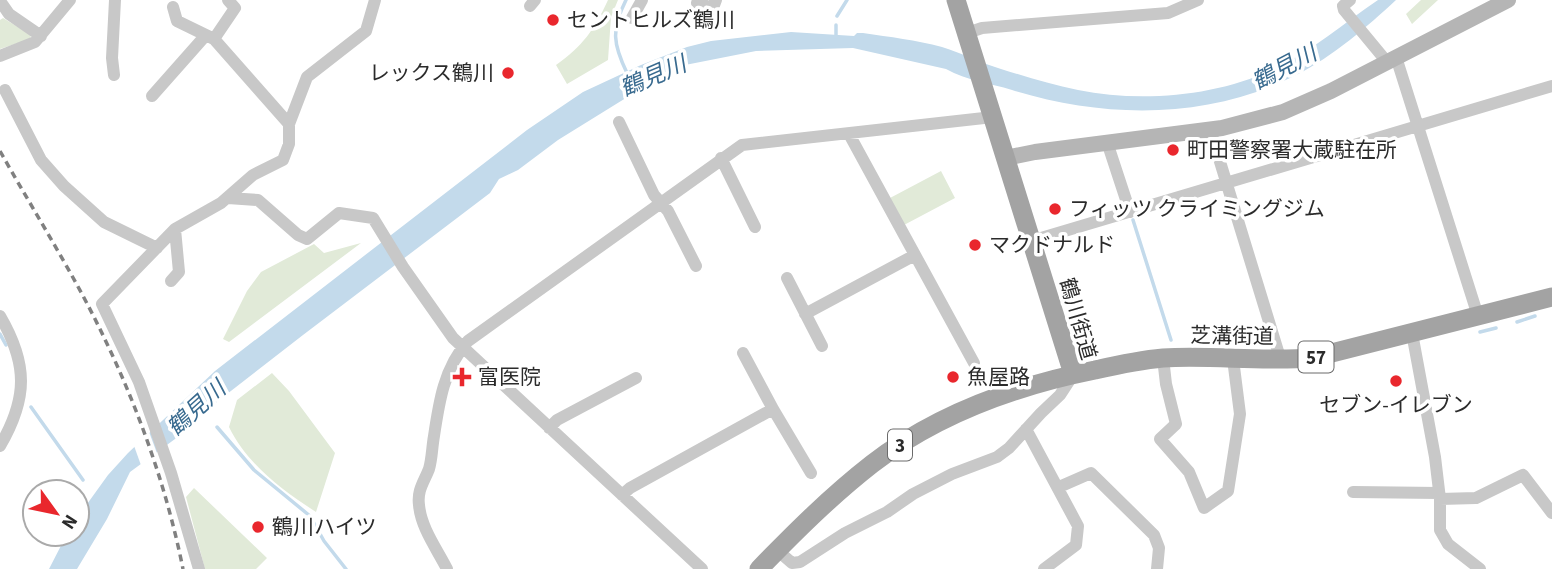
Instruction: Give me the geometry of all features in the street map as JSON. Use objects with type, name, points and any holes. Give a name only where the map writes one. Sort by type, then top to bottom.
[{"type":"main road","name":"鶴川街道","points":[[759,569],[852,480],[916,435],[991,398],[1073,374],[956,0]]},
{"type":"main road","name":"芝溝街道","points":[[1073,374],[1163,358],[1281,361],[1312,358],[1552,297]]},
{"type":"street","points":[[0,56],[31,45],[70,0]]},
{"type":"street","points":[[114,0],[114,75]]},
{"type":"street","points":[[152,96],[235,8],[229,0]]},
{"type":"street","points":[[199,569],[169,466],[134,371],[102,304],[175,229],[228,198],[253,175],[282,160],[289,144],[289,124],[307,77],[366,31],[375,0]]},
{"type":"street","points":[[632,18],[642,0]]},
{"type":"street","points":[[697,3],[713,8],[716,0]]},
{"type":"street","points":[[970,41],[982,28],[1168,13],[1198,0]]},
{"type":"street","points":[[1005,158],[1210,129],[1259,119],[1294,108],[1508,0]]},
{"type":"street","points":[[0,1],[9,15],[41,36]]},
{"type":"street","points":[[1347,5],[1368,39],[1392,59],[1418,127],[1478,316]]},
{"type":"street","points":[[173,8],[177,21],[210,37],[289,124]]},
{"type":"street","points":[[1031,241],[1552,86]]},
{"type":"street","points":[[5,90],[41,160],[64,186],[104,222],[157,248]]},
{"type":"street","points":[[447,569],[426,528],[419,506],[419,487],[429,468],[438,403],[454,359],[463,347],[742,145],[993,117]]},
{"type":"street","points":[[619,122],[654,195],[668,211],[696,266]]},
{"type":"street","points":[[1210,129],[1281,361]]},
{"type":"street","points":[[849,134],[974,363]]},
{"type":"street","points":[[1107,142],[1130,212]]},
{"type":"street","points":[[722,158],[755,227]]},
{"type":"street","points":[[228,198],[258,200],[298,235],[307,239],[340,213],[373,218],[446,330],[702,569]]},
{"type":"street","points":[[171,281],[178,272],[175,229]]},
{"type":"street","points":[[806,314],[915,256]]},
{"type":"street","points":[[787,278],[822,346]]},
{"type":"street","points":[[0,316],[17,350],[22,386],[16,413],[0,446]]},
{"type":"street","points":[[1412,333],[1435,457],[1440,530],[1448,544],[1480,569]]},
{"type":"street","points":[[743,353],[811,473]]},
{"type":"street","points":[[1163,358],[1176,424],[1160,439],[1188,472],[1204,508],[1228,491],[1240,414],[1233,359]]},
{"type":"street","points":[[777,550],[792,563],[800,562],[913,494],[952,474],[997,457],[1060,395],[1073,374]]},
{"type":"street","points":[[549,428],[556,420],[636,378]]},
{"type":"street","points":[[622,495],[630,488],[773,409]]},
{"type":"street","points":[[1026,429],[1078,526],[1076,545],[1069,553],[1044,569]]},
{"type":"street","points":[[1059,487],[1091,473],[1154,535],[1159,548],[1157,569]]},
{"type":"street","points":[[1353,492],[1476,498],[1523,475],[1552,513]]},
{"type":"green space","points":[[608,0],[618,0],[611,17],[608,60],[567,84],[556,65],[587,37]]},
{"type":"green space","points":[[1421,0],[1438,0],[1412,24],[1406,14]]},
{"type":"green space","points":[[3,18],[31,35],[30,39],[0,49],[0,20]]},
{"type":"green space","points":[[941,171],[955,198],[904,225],[890,198]]},
{"type":"green space","points":[[361,243],[229,342],[223,339],[247,291],[261,272],[314,244],[324,253]]},
{"type":"green space","points":[[272,373],[289,391],[335,453],[316,512],[278,485],[255,464],[229,427],[237,400]]},
{"type":"green space","points":[[194,488],[267,558],[256,569],[205,569],[186,497]]},
{"type":"water","name":"鶴見川","points":[[1378,0],[1396,0],[1324,59],[1298,74],[1229,100],[1193,107],[1120,110],[1048,100],[970,79],[946,69],[853,48],[756,51],[680,66],[653,77],[642,88],[558,140],[518,170],[499,179],[490,193],[303,335],[130,472],[91,546],[91,499],[128,453],[215,371],[527,130],[583,92],[641,65],[687,47],[711,41],[791,32],[854,36],[863,33],[942,47],[1001,69],[1078,90],[1153,96],[1205,91],[1253,78],[1290,61]]},
{"type":"water","points":[[60,548],[90,548],[77,569],[49,569]]},
{"type":"pier","points":[[148,429],[158,456],[142,468],[133,443]]},
{"type":"waterway","name":"鶴見川","points":[[626,0],[618,20],[616,37],[627,73]]},
{"type":"waterway","points":[[837,16],[847,0]]},
{"type":"waterway","points":[[836,25],[836,37]]},
{"type":"waterway","points":[[1133,220],[1171,340]]},
{"type":"waterway","points":[[1517,322],[1535,316]]},
{"type":"waterway","points":[[1480,332],[1496,328]]},
{"type":"waterway","points":[[0,334],[6,345]]},
{"type":"waterway","points":[[31,407],[82,478]]},
{"type":"waterway","points":[[217,427],[254,470],[310,516],[324,541],[346,569]]},
{"type":"railway","points":[[0,151],[82,294],[115,360],[155,463],[183,569]]},
{"type":"place","name":"セントヒルズ鶴川","points":[[553,20]]},
{"type":"place","name":"レックス鶴川","points":[[508,73]]},
{"type":"place","name":"町田警察署大蔵駐在所","points":[[1173,150]]},
{"type":"place","name":"フィッツ クライミングジム","points":[[1055,209]]},
{"type":"place","name":"マクドナルド","points":[[975,245]]},
{"type":"place","name":"富医院","points":[[462,377]]},
{"type":"place","name":"魚屋路","points":[[953,377]]},
{"type":"place","name":"セブン-イレブン","points":[[1396,381]]},
{"type":"place","name":"鶴川ハイツ","points":[[258,527]]}]
